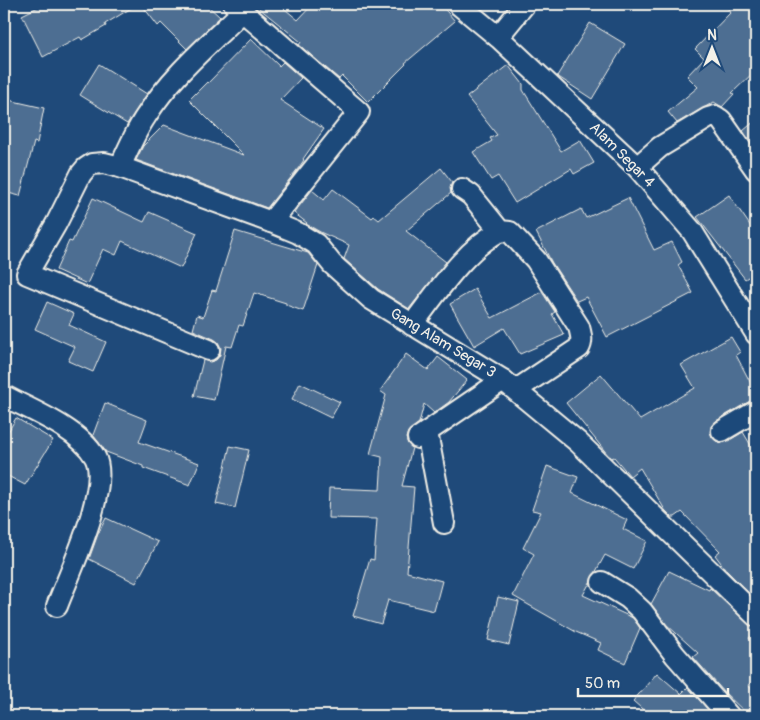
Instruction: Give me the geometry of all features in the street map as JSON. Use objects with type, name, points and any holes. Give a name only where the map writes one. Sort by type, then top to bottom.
[{"type":"street","name":"Alam Segar 4","points":[[458,4],[498,37],[637,167],[692,231],[756,334]]},
{"type":"street","points":[[498,37],[525,4]]},
{"type":"street","points":[[120,167],[136,133],[157,99],[238,8],[359,112],[271,222]]},
{"type":"street","points":[[637,167],[660,147],[708,118],[715,116],[721,120],[756,170]]},
{"type":"street","name":"Gang Alam Segar 3","points":[[209,350],[26,274],[56,224],[81,174],[92,164],[104,163],[120,167],[271,222],[298,233],[316,244],[332,264],[371,299],[509,385],[578,442],[756,616]]},
{"type":"street","points":[[444,523],[422,435],[509,385],[579,348],[582,338],[579,328],[536,260],[510,232],[500,230],[471,195],[462,189]]},
{"type":"street","points":[[412,325],[460,265],[489,236],[500,230]]},
{"type":"street","points":[[4,396],[61,425],[83,443],[94,456],[99,470],[96,500],[57,606]]},
{"type":"street","points":[[722,431],[756,412]]},
{"type":"street","points":[[602,582],[628,598],[642,611],[675,655],[729,716]]},
{"type":"building","points":[[44,4],[138,4],[82,40],[80,37],[43,57],[22,15]]},
{"type":"building","points":[[141,4],[206,4],[220,17],[187,49],[161,23],[158,26]]},
{"type":"building","points":[[254,4],[279,4],[298,20],[313,4],[440,4],[455,21],[405,63],[368,102],[342,76],[339,79],[299,45],[301,42]]},
{"type":"building","points":[[723,4],[756,4],[756,70],[732,93],[734,94],[722,107],[714,102],[677,123],[668,112],[698,87],[687,76],[704,58],[695,49],[731,12]]},
{"type":"building","points":[[590,23],[625,44],[592,99],[557,76]]},
{"type":"building","points":[[251,39],[279,66],[283,62],[301,78],[280,100],[324,129],[300,166],[267,208],[136,160],[143,146],[164,125],[244,155],[189,100]]},
{"type":"building","points":[[99,64],[147,94],[127,124],[80,95]]},
{"type":"building","points":[[508,65],[523,84],[523,90],[561,151],[580,140],[594,163],[574,174],[571,169],[515,203],[498,176],[491,180],[473,152],[492,141],[490,138],[497,135],[467,97]]},
{"type":"building","points":[[4,99],[44,108],[37,143],[34,142],[20,196],[4,192]]},
{"type":"building","points":[[756,120],[756,150],[743,131]]},
{"type":"building","points":[[441,168],[452,182],[451,193],[406,231],[446,262],[409,309],[378,289],[344,259],[349,245],[306,224],[294,213],[312,190],[324,200],[333,189],[372,218],[374,216],[379,220]]},
{"type":"building","points":[[729,195],[756,234],[756,272],[745,279],[697,217]]},
{"type":"building","points":[[93,198],[144,222],[149,212],[197,233],[181,268],[122,241],[116,255],[103,249],[87,284],[56,270],[69,241],[72,242]]},
{"type":"building","points":[[628,198],[654,250],[672,242],[682,262],[678,265],[693,293],[607,337],[586,297],[577,301],[552,263],[536,232],[581,209],[586,218]]},
{"type":"building","points":[[235,231],[308,253],[318,265],[303,311],[286,305],[286,303],[254,293],[243,326],[239,325],[232,347],[226,346],[214,400],[194,396],[203,360],[210,362],[216,360],[220,355],[221,348],[214,339],[193,330],[197,315],[203,317],[212,290],[216,291]]},
{"type":"building","points":[[475,289],[492,318],[542,292],[555,312],[552,314],[564,335],[520,354],[504,328],[474,346],[450,304]]},
{"type":"building","points":[[47,302],[74,314],[69,325],[106,342],[93,372],[68,361],[75,347],[35,329]]},
{"type":"building","points":[[731,337],[740,352],[736,355],[756,393],[756,399],[716,421],[711,426],[710,432],[716,441],[722,443],[743,432],[756,454],[756,600],[727,571],[715,555],[720,551],[682,512],[672,517],[665,510],[640,468],[630,476],[614,457],[612,458],[608,455],[566,403],[601,374],[640,420],[695,388],[681,365]]},
{"type":"building","points":[[406,354],[428,370],[438,357],[467,380],[449,402],[434,413],[424,404],[419,423],[408,432],[406,438],[412,448],[402,486],[414,487],[407,572],[442,581],[434,611],[388,600],[381,624],[353,616],[370,559],[374,560],[377,519],[328,518],[329,488],[380,490],[382,457],[370,454],[386,395],[380,391]]},
{"type":"building","points":[[300,383],[340,402],[331,418],[292,399]]},
{"type":"building","points":[[105,403],[147,420],[139,442],[199,463],[190,485],[106,452],[93,435]]},
{"type":"building","points":[[16,418],[53,440],[25,485],[4,474],[4,439]]},
{"type":"building","points":[[230,446],[249,450],[235,508],[216,504]]},
{"type":"building","points":[[547,466],[578,477],[572,493],[627,520],[623,529],[647,541],[633,569],[605,555],[583,595],[633,618],[640,628],[625,663],[598,650],[601,643],[576,632],[513,596],[534,554],[523,548],[541,512],[532,510]]},
{"type":"building","points":[[106,518],[158,542],[136,583],[89,559]]},
{"type":"building","points":[[669,571],[709,590],[710,588],[748,624],[756,628],[756,631],[749,638],[756,647],[756,678],[748,685],[756,694],[756,716],[749,716],[725,693],[693,657],[698,653],[666,624],[651,604]]},
{"type":"building","points":[[498,597],[519,602],[509,645],[488,640]]},
{"type":"building","points":[[657,673],[681,694],[688,687],[709,711],[704,716],[650,716],[633,701]]}]
